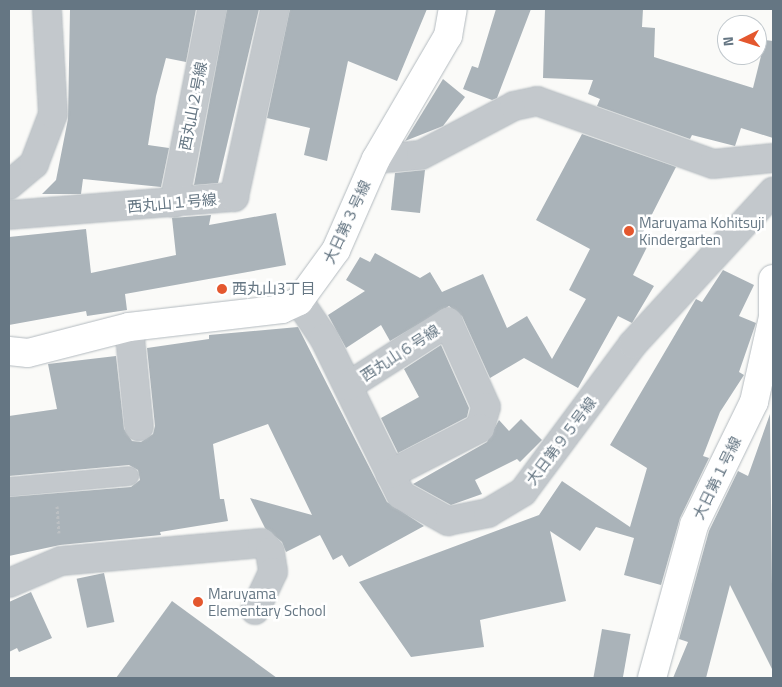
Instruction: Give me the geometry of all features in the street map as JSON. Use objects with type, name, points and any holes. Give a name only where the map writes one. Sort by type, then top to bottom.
[{"type":"street","points":[[9,185],[34,164],[53,114],[47,9]]},
{"type":"street","name":"西丸山２号線","points":[[174,203],[212,9]]},
{"type":"street","name":"西丸山１号線","points":[[9,214],[234,197],[275,9]]},
{"type":"street","name":"大日第３号線","points":[[299,301],[336,250],[376,159],[448,36],[453,9]]},
{"type":"street","points":[[376,159],[421,155],[514,106],[538,101],[713,164],[773,158]]},
{"type":"street","name":"大日第９５号線","points":[[299,301],[324,338],[401,495],[448,521],[488,513],[523,492],[633,344],[773,192]]},
{"type":"street","name":"大日第１号線","points":[[652,678],[694,524],[754,402],[771,326],[773,279]]},
{"type":"street","points":[[9,351],[28,353],[129,327],[282,309],[299,301]]},
{"type":"street","name":"西丸山６号線","points":[[348,386],[448,322],[486,407],[480,428],[390,474]]},
{"type":"street","points":[[129,327],[139,427]]},
{"type":"street","points":[[9,583],[61,561],[262,543],[270,552],[274,572],[254,610]]},
{"type":"lane","points":[[9,488],[130,476]]},
{"type":"path","points":[[56,483],[61,561]]},
{"type":"building","points":[[70,9],[196,9],[186,62],[166,58],[156,96],[148,145],[169,148],[161,187],[83,179],[81,194],[42,194],[56,180],[68,119]]},
{"type":"building","points":[[227,9],[259,9],[218,183],[194,185]]},
{"type":"building","points":[[290,9],[427,9],[397,81],[348,61],[327,161],[304,155],[310,128],[267,118]]},
{"type":"building","points":[[496,9],[531,9],[497,98],[492,100],[463,89],[472,66],[478,68]]},
{"type":"building","points":[[545,9],[643,9],[642,27],[655,28],[654,57],[753,88],[759,65],[767,65],[767,40],[773,41],[773,138],[741,128],[735,146],[692,135],[690,139],[597,106],[600,99],[588,94],[593,80],[543,78]]},
{"type":"building","points":[[443,79],[465,97],[443,126],[405,141]]},
{"type":"building","points":[[582,134],[676,167],[640,238],[649,243],[633,275],[654,286],[632,323],[618,316],[578,388],[524,358],[490,378],[462,316],[449,306],[390,341],[381,325],[346,348],[328,315],[365,291],[346,280],[360,257],[370,262],[375,253],[420,278],[430,272],[442,292],[483,274],[507,328],[527,316],[552,359],[586,299],[569,290],[590,249],[536,220]]},
{"type":"building","points":[[425,170],[420,213],[391,210],[395,173]]},
{"type":"building","points":[[276,213],[286,265],[125,294],[127,310],[87,316],[86,311],[9,325],[9,237],[86,229],[91,273],[176,255],[172,218],[211,215],[209,225]]},
{"type":"building","points":[[723,270],[754,285],[739,316],[756,323],[739,372],[744,375],[720,412],[703,456],[709,458],[680,518],[661,585],[624,575],[634,538],[596,527],[580,551],[550,531],[566,601],[480,620],[484,647],[411,657],[359,582],[539,515],[562,481],[630,527],[647,468],[610,445],[696,299],[702,302]]},
{"type":"building","points":[[298,327],[387,502],[424,526],[349,567],[342,555],[333,560],[320,535],[286,552],[282,542],[265,528],[250,498],[312,515],[268,424],[213,444],[220,499],[224,499],[228,521],[160,532],[161,535],[60,545],[9,556],[9,497],[131,487],[140,480],[138,470],[129,465],[9,476],[9,416],[57,409],[48,364],[116,356],[124,429],[132,441],[141,442],[153,434],[155,426],[147,348],[209,339],[209,335]]},
{"type":"building","points":[[441,345],[469,408],[467,417],[398,453],[381,418],[419,397],[404,369]]},
{"type":"building","points":[[770,414],[773,671],[730,585],[706,678],[673,678],[688,642],[679,639],[709,531],[738,471],[748,476]]},
{"type":"building","points":[[521,419],[542,440],[520,462],[517,459],[475,480],[482,494],[451,505],[413,484],[487,442],[499,420],[509,431]]},
{"type":"building","points":[[104,573],[114,622],[87,628],[77,579]]},
{"type":"building","points":[[31,592],[52,638],[19,652],[17,648],[9,652],[9,602]]},
{"type":"building","points":[[172,601],[277,678],[116,678]]},
{"type":"building","points":[[602,629],[631,634],[623,678],[593,678]]},
{"type":"place","name":"Maruyama Kohitsuji Kindergarten","points":[[629,231]]},
{"type":"place","name":"西丸山3丁目","points":[[222,289]]},
{"type":"place","name":"Maruyama Elementary School","points":[[198,602]]}]
